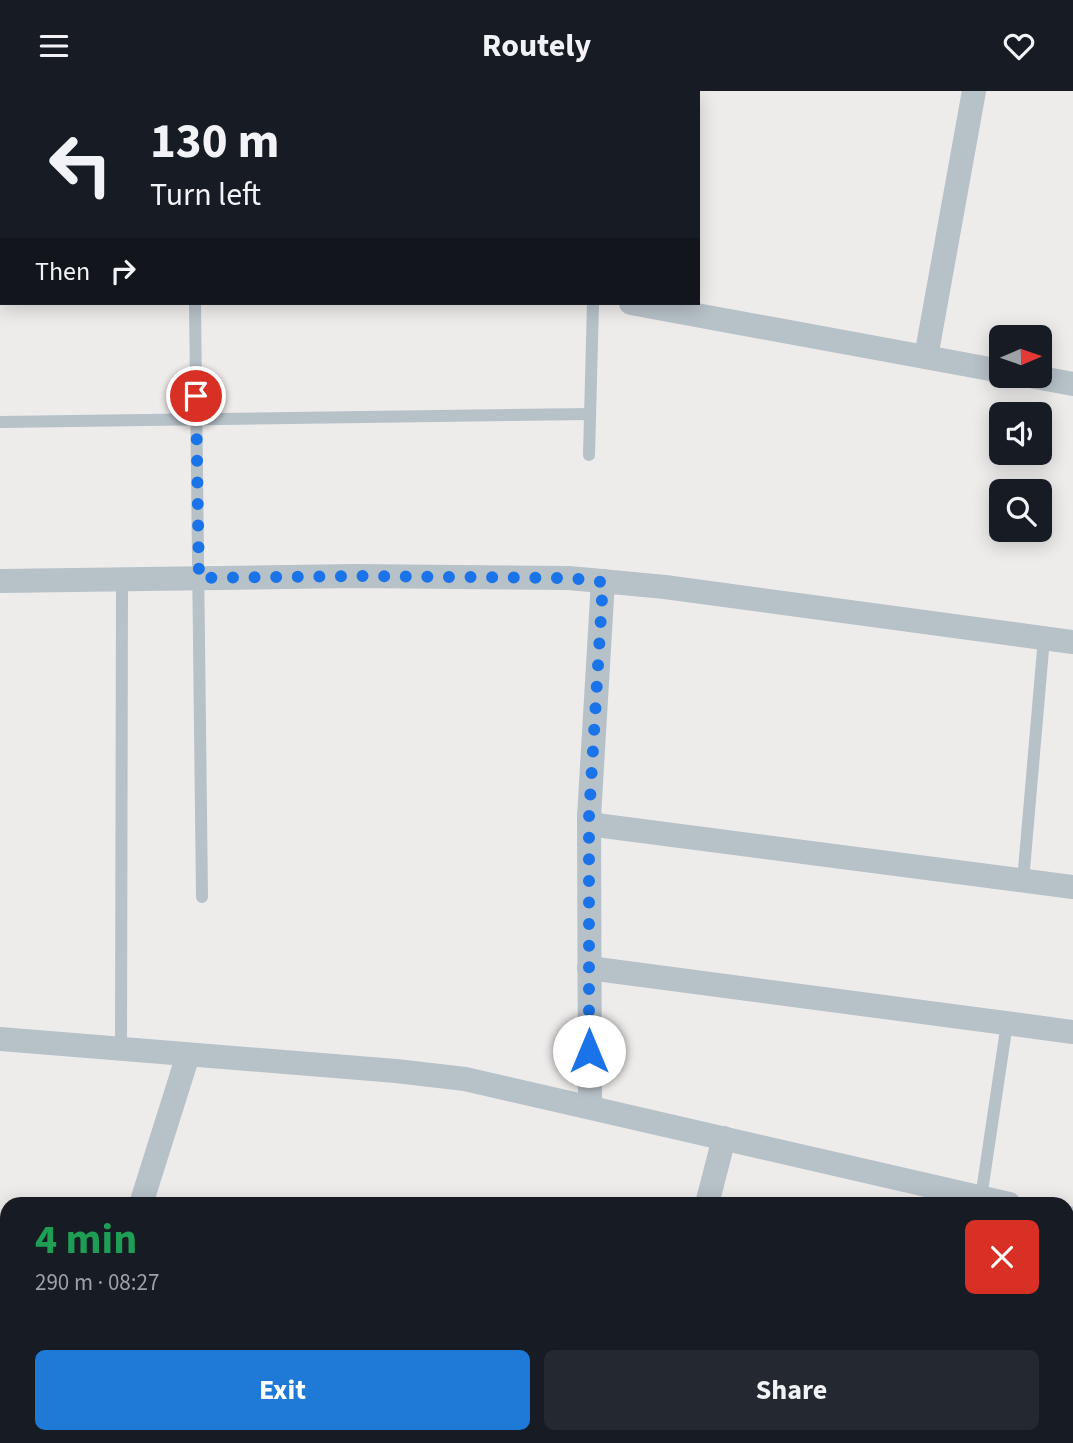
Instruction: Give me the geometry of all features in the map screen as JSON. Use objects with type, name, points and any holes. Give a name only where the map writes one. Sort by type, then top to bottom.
[{"type":"street","points":[[926,357],[974,91]]},
{"type":"street","points":[[642,305],[989,369]]},
{"type":"street","points":[[1052,380],[1073,384]]},
{"type":"street","points":[[0,581],[354,576],[569,578],[679,589],[1073,642]]},
{"type":"street","points":[[590,1107],[589,817],[603,582]]},
{"type":"street","points":[[589,817],[597,825],[1073,887]]},
{"type":"street","points":[[589,968],[1073,1032]]},
{"type":"street","points":[[0,1039],[465,1079],[977,1197]]},
{"type":"street","points":[[143,1197],[188,1055]]},
{"type":"street","points":[[709,1197],[724,1138]]},
{"type":"lane","points":[[195,305],[202,897]]},
{"type":"lane","points":[[589,455],[593,305]]},
{"type":"lane","points":[[0,422],[590,414]]},
{"type":"lane","points":[[121,1050],[122,579]]},
{"type":"lane","points":[[1023,881],[1044,638]]},
{"type":"lane","points":[[981,1197],[1007,1023]]},
{"type":"route","points":[[196,396],[199,578],[569,578],[603,582],[589,817],[589,1051]]}]
